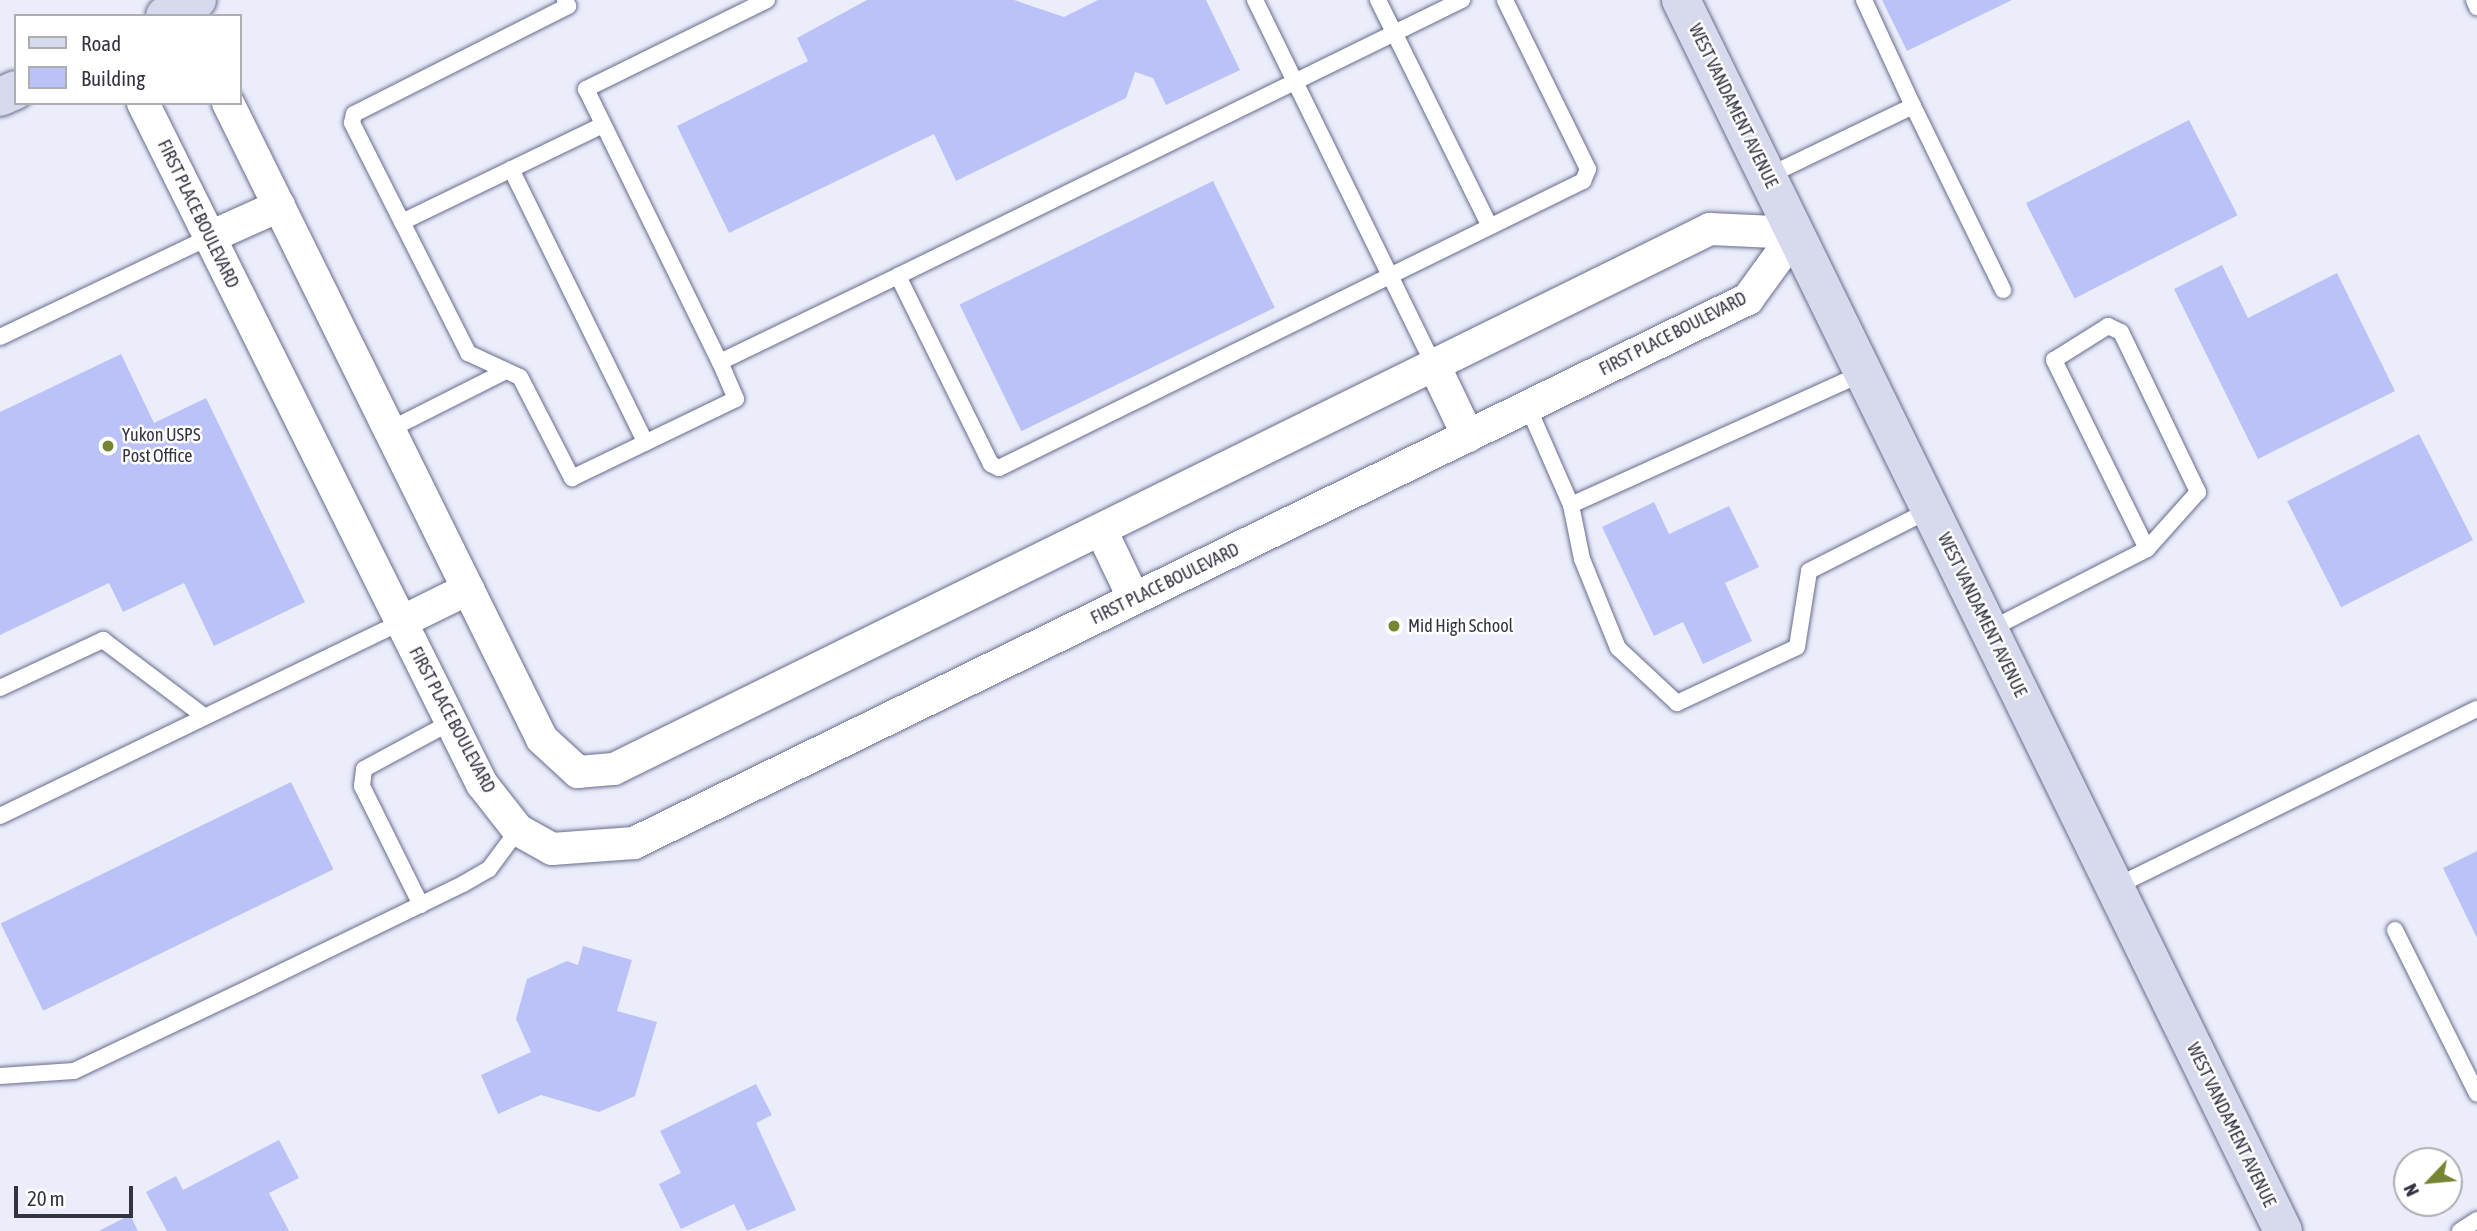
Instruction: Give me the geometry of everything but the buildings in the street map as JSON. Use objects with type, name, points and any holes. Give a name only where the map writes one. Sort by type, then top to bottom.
[{"type":"street","points":[[169,14],[197,0]]},
{"type":"street","name":"WEST VANDAMENT AVENUE","points":[[1681,0],[2283,1231]]},
{"type":"street","name":"FIRST PLACE BOULEVARD","points":[[144,105],[482,785],[518,830],[552,849],[634,843],[1748,299],[1796,233]]},
{"type":"street","points":[[229,105],[542,739],[578,772],[614,769],[1710,229],[1796,233]]},
{"type":"street","points":[[210,237],[279,206]]},
{"type":"street","points":[[1434,365],[1468,436]]},
{"type":"street","points":[[1101,530],[1135,599]]},
{"type":"street","points":[[401,622],[468,589]]},
{"type":"lane","points":[[571,2],[351,117],[468,353],[520,377],[572,478],[736,399],[603,125],[588,86],[767,0]]},
{"type":"lane","points":[[1255,0],[1434,365]]},
{"type":"lane","points":[[1378,0],[1489,225]]},
{"type":"lane","points":[[720,362],[1462,0]]},
{"type":"lane","points":[[898,276],[991,464],[999,468],[1388,273],[1587,177],[1506,0]]},
{"type":"lane","points":[[1864,0],[2003,290]]},
{"type":"lane","points":[[2474,0],[2477,7]]},
{"type":"lane","points":[[1768,176],[1913,106]]},
{"type":"lane","points":[[402,222],[603,125]]},
{"type":"lane","points":[[511,170],[646,443]]},
{"type":"lane","points":[[0,337],[210,237]]},
{"type":"lane","points":[[1989,630],[2147,549],[2197,492],[2120,332],[2108,326],[2054,360],[2147,549]]},
{"type":"lane","points":[[389,430],[506,371]]},
{"type":"lane","points":[[1571,505],[1864,373]]},
{"type":"lane","points":[[1528,407],[1571,505],[1582,559],[1618,648],[1678,703],[1797,647],[1809,571],[1931,509]]},
{"type":"lane","points":[[0,816],[401,622]]},
{"type":"lane","points":[[0,688],[103,640],[204,716]]},
{"type":"lane","points":[[2115,887],[2477,709]]},
{"type":"lane","points":[[421,905],[362,786],[364,769],[451,722]]},
{"type":"lane","points":[[0,1076],[74,1071],[421,905],[489,869],[518,830]]},
{"type":"lane","points":[[2395,930],[2477,1094]]},
{"type":"lane","points":[[2460,1231],[2477,1220]]},
{"type":"place","name":"Yukon USPS Post Office","points":[[108,446]]},
{"type":"place","name":"Mid High School","points":[[1394,626]]}]
